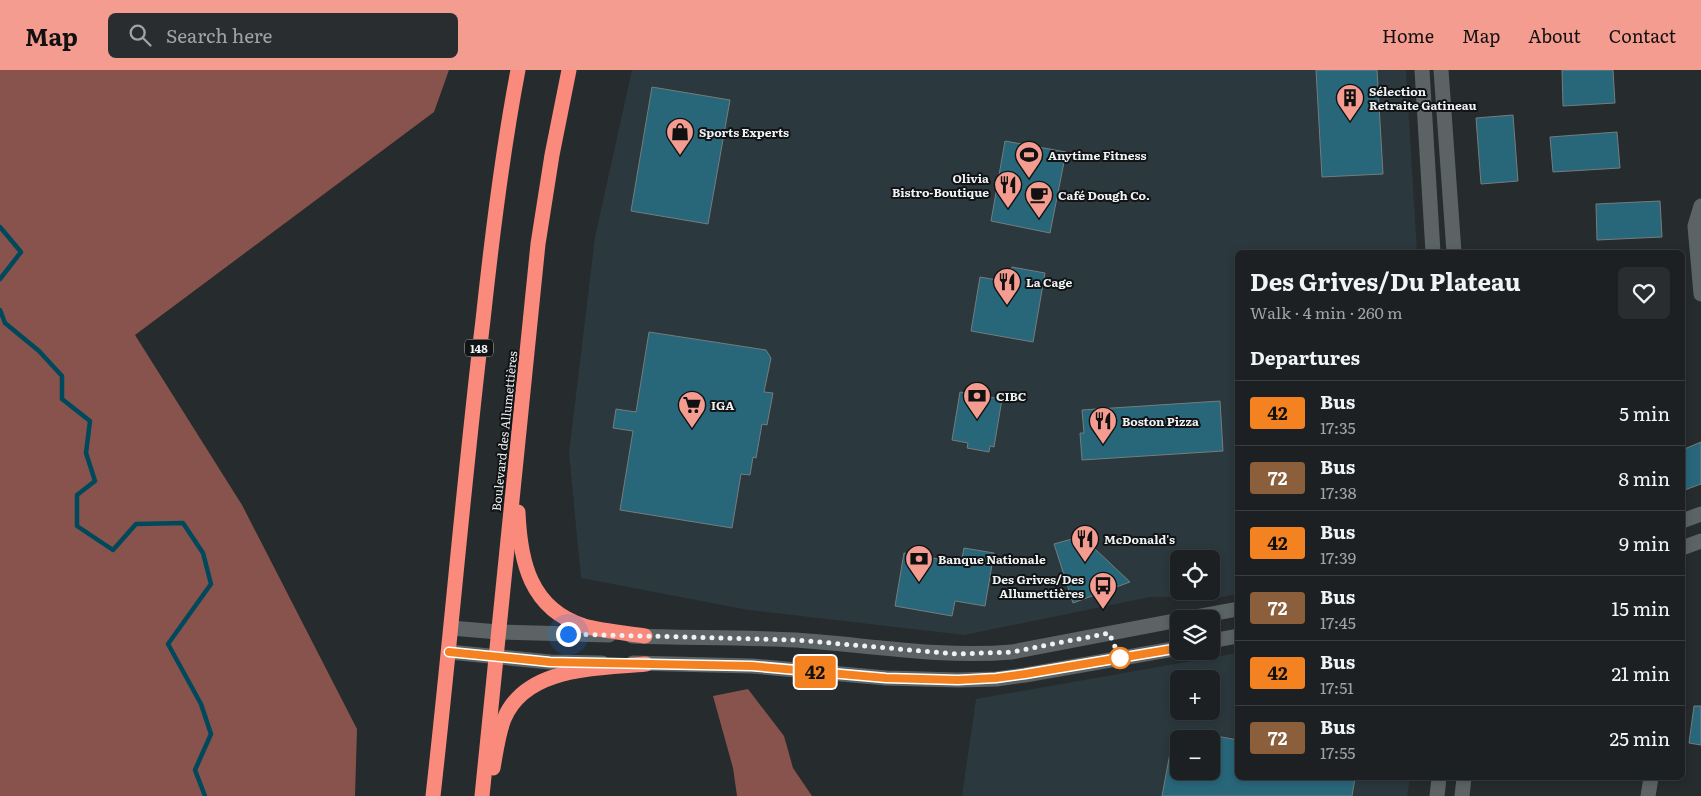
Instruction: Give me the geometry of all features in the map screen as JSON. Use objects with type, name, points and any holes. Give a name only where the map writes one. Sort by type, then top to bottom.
[{"type":"highway","name":"148","points":[[433,796],[449,652],[470,427],[494,219],[505,139],[518,70]]},
{"type":"highway","name":"Boulevard des Allumettières","points":[[482,796],[538,244],[552,155],[569,70]]},
{"type":"highway","points":[[516,464],[519,532],[522,554],[527,572],[535,587],[555,612],[566,618],[584,626],[644,636]]},
{"type":"highway","points":[[487,796],[502,726],[505,717],[519,696],[530,687],[558,674],[646,664]]},
{"type":"street","points":[[1422,70],[1433,250]]},
{"type":"street","points":[[1441,70],[1454,250]]},
{"type":"street","points":[[1701,206],[1696,226],[1701,294]]},
{"type":"street","points":[[1685,520],[1701,514]]},
{"type":"street","points":[[1685,547],[1701,541]]},
{"type":"street","points":[[1220,612],[1235,610]]},
{"type":"street","points":[[451,628],[498,632],[796,640],[927,652],[989,654],[1012,652],[1170,622]]},
{"type":"street","points":[[1220,639],[1235,637]]},
{"type":"street","points":[[449,652],[550,662],[752,666],[886,678],[958,680],[1025,674],[1170,650]]},
{"type":"street","points":[[1437,796],[1438,780]]},
{"type":"street","points":[[1462,796],[1464,780]]},
{"type":"street","points":[[1648,796],[1651,780]]},
{"type":"shaded area","points":[[0,70],[449,70],[434,112],[135,335],[242,505],[357,729],[355,796],[0,796]]},
{"type":"shaded area","points":[[632,70],[1406,70],[1417,250],[1235,250],[1235,594],[1220,597],[1220,550],[1170,550],[1170,597],[1150,597],[964,635],[748,610],[581,578],[569,453],[595,237]]},
{"type":"shaded area","points":[[1235,653],[1235,780],[1410,780],[1407,796],[962,796],[976,699],[1197,660],[1220,660],[1220,656]]},
{"type":"shaded area","points":[[748,689],[784,736],[793,768],[812,796],[737,796],[733,768],[713,696]]},
{"type":"building","name":"Sélection Retraite Gatineau","points":[[1316,70],[1377,70],[1383,174],[1322,177]]},
{"type":"building","points":[[1562,70],[1613,70],[1615,103],[1563,106]]},
{"type":"building","name":"Sports Experts","points":[[652,87],[730,100],[708,224],[631,211]]},
{"type":"building","points":[[1513,115],[1518,181],[1481,184],[1476,118]]},
{"type":"building","points":[[1617,132],[1620,168],[1553,172],[1550,137]]},
{"type":"building","name":"Anytime Fitness","points":[[1005,141],[1066,152],[1050,233],[991,221]]},
{"type":"building","points":[[1660,201],[1662,237],[1597,240],[1596,204]]},
{"type":"building","name":"La Cage","points":[[1012,267],[1045,273],[1033,342],[971,331],[980,277],[1009,282]]},
{"type":"building","name":"IGA","points":[[649,332],[766,350],[771,358],[764,392],[773,393],[767,425],[762,424],[756,458],[753,457],[750,475],[741,474],[732,528],[620,510],[633,431],[613,428],[616,409],[636,412]]},
{"type":"building","name":"CIBC","points":[[960,392],[1002,399],[994,447],[990,446],[989,452],[967,448],[968,443],[952,440]]},
{"type":"building","points":[[1220,401],[1223,451],[1082,460],[1080,433],[1084,433],[1082,410]]},
{"type":"building","points":[[1701,442],[1701,484],[1685,490],[1685,449]]},
{"type":"building","name":"McDonald's","points":[[1077,532],[1130,582],[1073,603],[1054,544],[1072,539]]},
{"type":"building","points":[[964,548],[994,553],[985,606],[955,601],[952,616],[895,606],[904,553],[961,563]]},
{"type":"building","points":[[1694,706],[1701,706],[1701,745],[1689,743]]},
{"type":"building","points":[[1220,737],[1235,739],[1235,780],[1355,780],[1352,796],[1162,796],[1170,753],[1170,780],[1220,780]]},
{"type":"waterway","points":[[0,227],[21,252],[0,279]]},
{"type":"waterway","points":[[0,310],[5,323],[39,351],[62,376],[62,399],[90,421],[86,453],[95,481],[77,495],[77,526],[113,550],[136,524],[183,523],[203,553],[211,584],[168,644],[201,704],[211,734],[195,770],[205,796]]},
{"type":"bus line","name":"42","points":[[449,652],[550,662],[752,666],[886,678],[958,680],[1025,674],[1170,650]]},
{"type":"place","name":"Sélection Retraite Gatineau","points":[[1350,122]]},
{"type":"place","name":"Sports Experts","points":[[680,156]]},
{"type":"place","name":"Anytime Fitness","points":[[1029,179]]},
{"type":"place","name":"Olivia Bistro-Boutique","points":[[1008,209]]},
{"type":"place","name":"Café Dough Co.","points":[[1039,219]]},
{"type":"place","name":"La Cage","points":[[1007,306]]},
{"type":"place","name":"CIBC","points":[[977,420]]},
{"type":"place","name":"IGA","points":[[692,429]]},
{"type":"place","name":"Boston Pizza","points":[[1103,445]]},
{"type":"place","name":"McDonald's","points":[[1085,563]]},
{"type":"place","name":"Banque Nationale","points":[[919,583]]},
{"type":"place","name":"Des Grives/Des Allumettières","points":[[1103,610]]},
{"type":"route","points":[[568,634],[796,640],[927,652],[989,654],[1012,652],[1109,633],[1120,658]]}]
